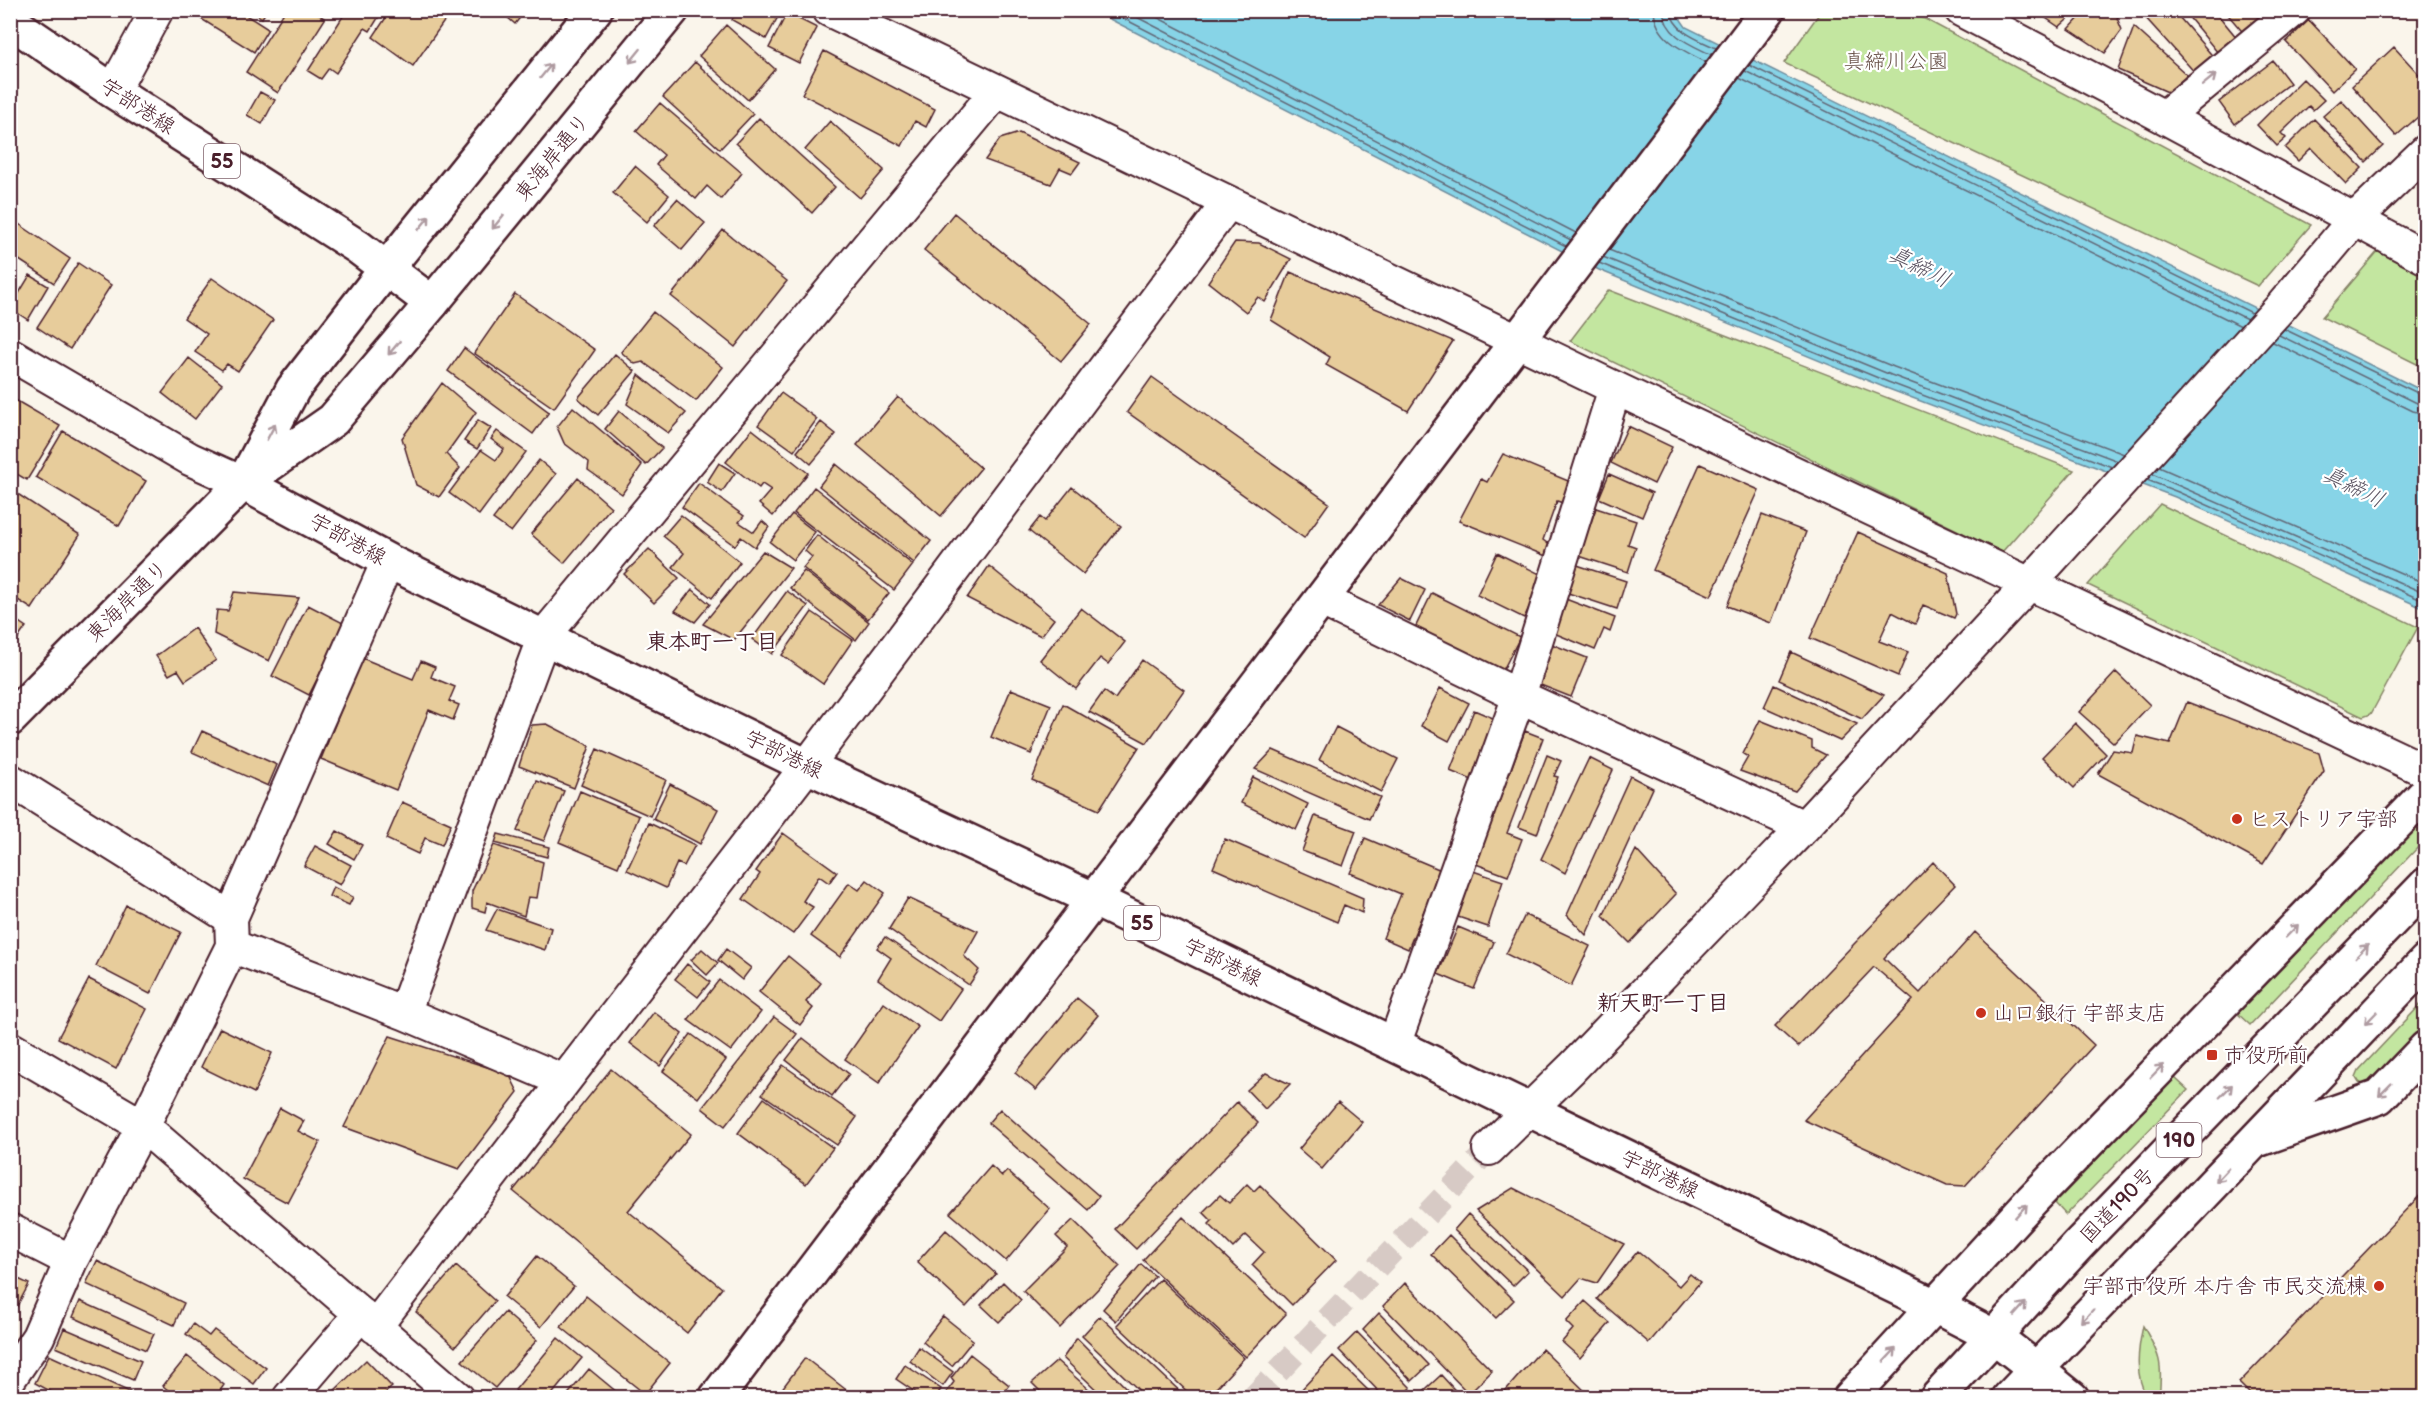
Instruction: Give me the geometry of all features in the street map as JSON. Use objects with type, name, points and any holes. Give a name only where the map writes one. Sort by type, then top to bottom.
[{"type":"main road","points":[[243,483],[293,389],[387,268],[596,10]]},
{"type":"main road","name":"東海岸通り","points":[[432,303],[672,10]]},
{"type":"main road","points":[[716,1398],[1768,10]]},
{"type":"main road","name":"宇部港線","points":[[10,21],[113,91],[387,268],[432,303]]},
{"type":"main road","points":[[243,483],[333,420],[432,303]]},
{"type":"main road","name":"宇部港線","points":[[243,483],[388,561],[807,766],[1095,900],[1935,1306],[1995,1337],[2031,1383],[2072,1398]]},
{"type":"main road","name":"東海岸通り","points":[[10,719],[243,483]]},
{"type":"main road","points":[[1850,1398],[2040,1191],[2426,793]]},
{"type":"main road","name":"国道190号","points":[[1937,1398],[2078,1245],[2426,885]]},
{"type":"main road","name":"190","points":[[2009,1398],[2031,1383],[2254,1141],[2426,961]]},
{"type":"main road","points":[[2254,1141],[2379,1097],[2426,1048]]},
{"type":"street","points":[[113,91],[157,10]]},
{"type":"street","points":[[829,10],[1615,388],[2426,771]]},
{"type":"street","points":[[2164,117],[2294,10]]},
{"type":"street","points":[[1972,13],[2353,221],[2426,258]]},
{"type":"street","points":[[404,1013],[544,636],[996,92]]},
{"type":"street","points":[[1489,1149],[1804,827],[2280,308],[2353,221],[2426,152]]},
{"type":"street","points":[[289,1398],[368,1320],[564,1081],[807,766],[1228,203]]},
{"type":"street","points":[[10,354],[190,459],[243,483]]},
{"type":"street","points":[[1394,1045],[1519,696],[1615,388]]},
{"type":"street","points":[[10,1378],[38,1337],[71,1261],[143,1126],[231,932],[388,561]]},
{"type":"street","points":[[1322,600],[1519,696],[1804,827]]},
{"type":"street","points":[[10,780],[231,932],[404,1013],[564,1081]]},
{"type":"street","points":[[10,1048],[143,1126],[458,1398]]},
{"type":"street","points":[[10,1230],[71,1261]]},
{"type":"green space","name":"真締川公園","points":[[1821,11],[1910,11],[2311,225],[2258,286],[1784,63]]},
{"type":"green space","points":[[2379,250],[2425,275],[2425,368],[2322,317]]},
{"type":"green space","points":[[1609,290],[2074,470],[2002,552],[1570,341]]},
{"type":"green space","points":[[2160,504],[2418,627],[2371,714],[2363,717],[2088,585]]},
{"type":"green space","points":[[2416,828],[2424,834],[2422,843],[2250,1025],[2237,1013],[2409,831]]},
{"type":"green space","points":[[2425,1000],[2425,1026],[2371,1083],[2364,1085],[2359,1082],[2356,1077],[2359,1070]]},
{"type":"green space","points":[[2175,1078],[2188,1090],[2066,1215],[2055,1203]]},
{"type":"green space","points":[[2143,1326],[2159,1360],[2161,1376],[2159,1397],[2147,1397],[2140,1380],[2139,1353]]},
{"type":"water","name":"真締川","points":[[1094,11],[1675,11],[1686,27],[2425,392],[2425,609],[2175,497],[1886,388],[1599,270]]},
{"type":"building","points":[[187,10],[238,10],[268,29],[254,52]]},
{"type":"building","points":[[250,10],[267,10],[262,18]]},
{"type":"building","points":[[278,10],[313,10],[325,19],[278,93],[246,72],[283,14]]},
{"type":"building","points":[[347,10],[383,10],[370,31],[365,28],[336,73],[329,68],[321,79],[308,71]]},
{"type":"building","points":[[391,10],[452,10],[413,66],[373,37]]},
{"type":"building","points":[[499,10],[526,10],[515,24]]},
{"type":"building","points":[[737,10],[781,11],[766,39],[732,20]]},
{"type":"building","points":[[2039,10],[2075,10],[2076,12],[2059,27],[2037,12]]},
{"type":"building","points":[[2080,10],[2126,10],[2117,18],[2122,30],[2105,53],[2069,29],[2082,15]]},
{"type":"building","points":[[2151,10],[2173,10],[2216,60],[2198,76],[2144,16]]},
{"type":"building","points":[[2183,10],[2214,10],[2237,38],[2218,53]]},
{"type":"building","points":[[2224,10],[2274,10],[2246,36]]},
{"type":"building","points":[[787,13],[817,28],[799,63],[769,48]]},
{"type":"building","points":[[2309,20],[2355,69],[2332,91],[2286,42]]},
{"type":"building","points":[[726,25],[775,69],[748,100],[699,56]]},
{"type":"building","points":[[2134,27],[2187,75],[2170,93],[2118,70]]},
{"type":"building","points":[[2394,47],[2426,82],[2426,110],[2396,136],[2352,86]]},
{"type":"building","points":[[824,51],[935,109],[926,127],[915,121],[902,146],[802,94]]},
{"type":"building","points":[[2273,61],[2290,83],[2235,124],[2219,102]]},
{"type":"building","points":[[695,62],[753,114],[720,149],[663,97]]},
{"type":"building","points":[[2303,79],[2324,100],[2313,110],[2309,106],[2281,133],[2286,138],[2277,146],[2257,125]]},
{"type":"building","points":[[260,92],[275,100],[262,124],[247,115]]},
{"type":"building","points":[[2341,100],[2383,146],[2366,162],[2323,116]]},
{"type":"building","points":[[660,103],[742,173],[721,199],[707,186],[696,199],[656,165],[664,155],[636,131]]},
{"type":"building","points":[[759,118],[835,187],[812,213],[736,143]]},
{"type":"building","points":[[2314,119],[2362,168],[2346,184],[2311,148],[2298,161],[2285,148]]},
{"type":"building","points":[[830,121],[884,170],[860,198],[805,150]]},
{"type":"building","points":[[1019,133],[1080,162],[1072,173],[1060,168],[1051,184],[985,160],[1000,139]]},
{"type":"building","points":[[635,166],[669,195],[647,222],[613,193]]},
{"type":"building","points":[[677,199],[705,223],[682,250],[654,226]]},
{"type":"building","points":[[954,213],[1091,324],[1061,361],[924,250]]},
{"type":"building","points":[[10,218],[70,259],[54,283],[10,254]]},
{"type":"building","points":[[723,230],[787,281],[735,347],[671,296]]},
{"type":"building","points":[[1235,242],[1259,243],[1291,259],[1265,302],[1258,297],[1246,312],[1208,282]]},
{"type":"building","points":[[78,263],[111,285],[70,349],[37,327]]},
{"type":"building","points":[[1290,272],[1453,341],[1408,411],[1326,365],[1330,357],[1271,320]]},
{"type":"building","points":[[30,275],[48,286],[28,320],[10,308]]},
{"type":"building","points":[[212,278],[273,320],[238,371],[227,364],[222,370],[195,352],[207,334],[184,318]]},
{"type":"building","points":[[515,294],[595,350],[554,408],[474,353]]},
{"type":"building","points":[[653,312],[723,367],[696,401],[643,362],[635,364],[621,352]]},
{"type":"building","points":[[464,348],[549,412],[533,434],[448,371]]},
{"type":"building","points":[[615,354],[635,371],[598,415],[578,398]]},
{"type":"building","points":[[189,358],[222,384],[195,419],[162,393]]},
{"type":"building","points":[[639,375],[686,413],[668,433],[627,404]]},
{"type":"building","points":[[1152,377],[1329,503],[1304,538],[1127,412]]},
{"type":"building","points":[[442,383],[476,412],[446,454],[460,468],[439,497],[416,485],[402,438]]},
{"type":"building","points":[[781,393],[817,419],[794,451],[758,425]]},
{"type":"building","points":[[10,397],[60,426],[27,480],[10,470]]},
{"type":"building","points":[[898,397],[981,468],[941,516],[857,445]]},
{"type":"building","points":[[573,407],[642,465],[622,494],[588,470],[589,462],[564,443],[557,427]]},
{"type":"building","points":[[619,411],[662,448],[646,465],[605,429]]},
{"type":"building","points":[[478,420],[491,428],[477,449],[464,441]]},
{"type":"building","points":[[821,422],[836,434],[811,464],[797,452]]},
{"type":"building","points":[[1628,426],[1672,447],[1654,484],[1611,463]]},
{"type":"building","points":[[752,429],[808,473],[773,516],[759,504],[771,490],[762,484],[759,488],[726,462]]},
{"type":"building","points":[[63,431],[146,481],[119,526],[36,477]]},
{"type":"building","points":[[497,431],[526,452],[479,515],[449,493],[481,450],[496,460],[504,449],[491,439]]},
{"type":"building","points":[[1503,454],[1573,483],[1566,504],[1557,501],[1543,540],[1551,546],[1546,556],[1459,521],[1481,479],[1487,482]]},
{"type":"building","points":[[539,460],[556,474],[511,532],[493,519]]},
{"type":"building","points":[[719,463],[735,473],[722,492],[707,482]]},
{"type":"building","points":[[836,464],[931,541],[914,563],[819,486]]},
{"type":"building","points":[[1700,464],[1759,490],[1711,596],[1653,570]]},
{"type":"building","points":[[1609,474],[1652,493],[1642,517],[1599,498]]},
{"type":"building","points":[[578,478],[611,507],[564,563],[531,534]]},
{"type":"building","points":[[699,483],[744,516],[739,522],[754,532],[762,521],[769,527],[755,547],[741,537],[735,546],[682,507]]},
{"type":"building","points":[[814,487],[913,565],[894,590],[794,513]]},
{"type":"building","points":[[1072,487],[1121,526],[1083,574],[1029,531],[1040,517],[1045,521]]},
{"type":"building","points":[[10,489],[80,535],[32,609],[10,595]]},
{"type":"building","points":[[1596,508],[1636,521],[1628,544],[1636,547],[1628,572],[1579,556]]},
{"type":"building","points":[[792,514],[815,532],[793,560],[770,542]]},
{"type":"building","points":[[681,515],[740,562],[712,598],[673,567],[684,553],[663,536]]},
{"type":"building","points":[[1762,515],[1806,532],[1771,623],[1727,606]]},
{"type":"building","points":[[1858,532],[1948,573],[1956,614],[1954,618],[1923,605],[1915,624],[1892,612],[1879,641],[1908,652],[1898,676],[1810,638]]},
{"type":"building","points":[[817,535],[889,593],[868,619],[803,568],[812,557],[805,551]]},
{"type":"building","points":[[649,549],[679,578],[654,603],[624,574]]},
{"type":"building","points":[[763,551],[791,568],[734,640],[703,624]]},
{"type":"building","points":[[1497,553],[1544,576],[1524,618],[1477,595]]},
{"type":"building","points":[[1577,565],[1626,581],[1617,609],[1568,593]]},
{"type":"building","points":[[989,566],[1054,619],[1041,636],[967,598]]},
{"type":"building","points":[[804,571],[869,622],[856,640],[790,588]]},
{"type":"building","points":[[1401,578],[1425,590],[1410,621],[1378,605]]},
{"type":"building","points":[[692,589],[710,604],[695,622],[675,611]]},
{"type":"building","points":[[787,591],[808,606],[772,654],[752,639]]},
{"type":"building","points":[[234,592],[299,598],[269,661],[214,634],[217,610],[228,611]]},
{"type":"building","points":[[1432,593],[1520,637],[1501,674],[1414,630]]},
{"type":"building","points":[[1563,598],[1615,618],[1610,632],[1604,629],[1595,650],[1549,631]]},
{"type":"building","points":[[308,605],[345,624],[309,695],[272,676]]},
{"type":"building","points":[[1081,608],[1125,642],[1108,664],[1100,658],[1076,689],[1040,660]]},
{"type":"building","points":[[812,612],[853,640],[823,684],[782,655]]},
{"type":"building","points":[[10,616],[26,627],[10,650]]},
{"type":"building","points":[[194,628],[216,660],[185,681],[178,670],[169,675],[156,656]]},
{"type":"building","points":[[1549,643],[1587,658],[1571,697],[1533,682]]},
{"type":"building","points":[[1791,652],[1884,695],[1862,719],[1779,680]]},
{"type":"building","points":[[362,658],[413,679],[421,661],[435,667],[431,677],[455,687],[449,701],[459,705],[453,720],[429,710],[396,790],[321,759]]},
{"type":"building","points":[[1142,660],[1184,690],[1147,743],[1089,712],[1104,691],[1115,699]]},
{"type":"building","points":[[2116,672],[2150,705],[2114,743],[2079,712]]},
{"type":"building","points":[[1774,685],[1857,724],[1840,741],[1764,707]]},
{"type":"building","points":[[1440,688],[1469,703],[1449,741],[1421,726]]},
{"type":"building","points":[[1011,689],[1051,705],[1031,754],[991,737]]},
{"type":"building","name":"ヒストリア宇部","points":[[2187,702],[2319,753],[2324,771],[2263,864],[2098,774],[2113,750],[2133,753],[2137,736],[2170,744]]},
{"type":"building","points":[[1063,704],[1139,747],[1099,810],[1032,780]]},
{"type":"building","points":[[1474,710],[1500,721],[1477,782],[1450,771]]},
{"type":"building","points":[[1760,720],[1812,741],[1812,748],[1826,755],[1795,791],[1740,771],[1748,757],[1743,754]]},
{"type":"building","points":[[2075,723],[2106,754],[2074,788],[2042,757]]},
{"type":"building","points":[[547,724],[590,746],[574,788],[519,766],[532,725]]},
{"type":"building","points":[[1336,727],[1398,759],[1381,792],[1319,760]]},
{"type":"building","points":[[202,731],[277,765],[268,786],[192,752]]},
{"type":"building","points":[[1525,731],[1543,738],[1507,833],[1522,839],[1508,876],[1476,864]]},
{"type":"building","points":[[597,749],[666,780],[650,816],[581,785]]},
{"type":"building","points":[[1273,750],[1380,797],[1369,819],[1255,769]]},
{"type":"building","points":[[1547,755],[1561,761],[1554,776],[1558,777],[1537,834],[1519,827]]},
{"type":"building","points":[[1589,758],[1613,770],[1565,873],[1541,859]]},
{"type":"building","points":[[1630,776],[1653,788],[1586,935],[1567,915]]},
{"type":"building","points":[[1253,777],[1308,804],[1296,830],[1241,803]]},
{"type":"building","points":[[537,781],[564,791],[544,841],[517,831]]},
{"type":"building","points":[[670,784],[718,809],[700,844],[653,819]]},
{"type":"building","points":[[580,791],[639,816],[618,867],[559,842]]},
{"type":"building","points":[[402,802],[451,824],[442,845],[425,838],[418,854],[386,839]]},
{"type":"building","points":[[1315,816],[1356,831],[1343,866],[1302,851]]},
{"type":"building","points":[[649,823],[695,845],[684,866],[677,863],[666,888],[627,870]]},
{"type":"building","points":[[337,831],[362,845],[354,859],[329,844]]},
{"type":"building","points":[[783,833],[837,872],[829,883],[819,876],[803,901],[813,907],[793,934],[743,899],[760,874],[756,871]]},
{"type":"building","points":[[498,834],[549,847],[547,857],[495,843]]},
{"type":"building","points":[[1365,838],[1441,870],[1408,949],[1383,938],[1401,894],[1350,873]]},
{"type":"building","points":[[1225,839],[1363,898],[1362,913],[1344,905],[1337,922],[1213,868]]},
{"type":"building","points":[[494,845],[543,862],[537,898],[528,897],[524,916],[487,902],[485,912],[472,908],[472,891]]},
{"type":"building","points":[[315,846],[351,865],[340,885],[304,866]]},
{"type":"building","points":[[1636,850],[1676,894],[1630,943],[1603,916]]},
{"type":"building","name":"山口銀行 宇部支店","points":[[1933,862],[1955,885],[1884,958],[1920,993],[1975,932],[2094,1045],[1965,1186],[1947,1185],[1804,1120],[1913,1000],[1874,967],[1798,1047],[1775,1026]]},
{"type":"building","points":[[1473,871],[1503,881],[1488,927],[1458,917]]},
{"type":"building","points":[[867,880],[885,893],[840,957],[811,936],[849,883],[859,890]]},
{"type":"building","points":[[333,887],[353,897],[349,905],[329,896]]},
{"type":"building","points":[[908,898],[978,931],[964,956],[979,970],[969,985],[889,929]]},
{"type":"building","points":[[126,905],[181,932],[150,994],[96,966]]},
{"type":"building","points":[[497,909],[551,928],[545,950],[486,930]]},
{"type":"building","points":[[1525,915],[1590,946],[1571,986],[1506,954]]},
{"type":"building","points":[[1458,927],[1494,942],[1474,989],[1438,974]]},
{"type":"building","points":[[885,937],[961,989],[939,1021],[878,979],[891,958],[877,948]]},
{"type":"building","points":[[702,949],[718,963],[707,975],[691,960]]},
{"type":"building","points":[[726,949],[751,968],[742,980],[718,960]]},
{"type":"building","points":[[788,956],[821,983],[806,1002],[813,1008],[800,1025],[759,992]]},
{"type":"building","points":[[687,964],[710,982],[698,997],[675,979]]},
{"type":"building","points":[[89,979],[147,1009],[116,1069],[58,1038]]},
{"type":"building","points":[[719,980],[761,1012],[731,1051],[688,1020]]},
{"type":"building","points":[[1077,998],[1098,1015],[1036,1090],[1015,1073]]},
{"type":"building","points":[[884,1003],[918,1027],[879,1083],[845,1059]]},
{"type":"building","points":[[654,1012],[682,1034],[660,1066],[630,1043]]},
{"type":"building","points":[[774,1017],[797,1034],[725,1126],[702,1108]]},
{"type":"building","points":[[220,1028],[272,1053],[254,1093],[201,1067]]},
{"type":"building","points":[[691,1034],[726,1060],[698,1098],[663,1071]]},
{"type":"building","points":[[390,1036],[509,1074],[518,1092],[459,1169],[344,1127]]},
{"type":"building","points":[[803,1038],[849,1074],[832,1096],[786,1060]]},
{"type":"building","points":[[783,1065],[857,1117],[837,1145],[762,1094]]},
{"type":"building","points":[[611,1069],[691,1134],[628,1211],[722,1288],[687,1333],[513,1191]]},
{"type":"building","points":[[1266,1073],[1290,1084],[1265,1109],[1247,1090]]},
{"type":"building","points":[[764,1098],[833,1148],[806,1184],[738,1133]]},
{"type":"building","points":[[1237,1102],[1258,1123],[1136,1249],[1115,1229]]},
{"type":"building","points":[[1338,1102],[1362,1122],[1322,1169],[1299,1149]]},
{"type":"building","points":[[280,1108],[304,1121],[298,1131],[320,1142],[288,1203],[243,1179]]},
{"type":"building","points":[[1000,1109],[1099,1196],[1088,1210],[988,1123]]},
{"type":"building","points":[[991,1166],[1002,1176],[1007,1171],[1050,1209],[1006,1261],[950,1213]]},
{"type":"building","points":[[1247,1184],[1254,1191],[1260,1185],[1336,1260],[1292,1305],[1252,1265],[1264,1252],[1246,1235],[1233,1248],[1209,1224],[1212,1221],[1203,1212],[1220,1195],[1229,1203]]},
{"type":"building","points":[[1513,1188],[1624,1244],[1597,1283],[1581,1278],[1565,1296],[1476,1211]]},
{"type":"building","name":"宇部市役所 本庁舎 市民交流棟","points":[[2426,1189],[2426,1398],[2390,1398],[2381,1389],[2373,1398],[2254,1398],[2239,1383]]},
{"type":"building","points":[[1468,1214],[1528,1271],[1513,1286],[1454,1230]]},
{"type":"building","points":[[1183,1217],[1286,1314],[1246,1357],[1143,1260]]},
{"type":"building","points":[[1073,1220],[1120,1266],[1060,1328],[1023,1291],[1067,1247],[1056,1236]]},
{"type":"building","points":[[946,1230],[996,1274],[966,1307],[917,1262]]},
{"type":"building","points":[[1449,1235],[1514,1300],[1496,1318],[1431,1254]]},
{"type":"building","points":[[1638,1251],[1679,1286],[1690,1274],[1700,1282],[1649,1343],[1597,1299]]},
{"type":"building","points":[[537,1256],[574,1286],[541,1327],[504,1297]]},
{"type":"building","points":[[97,1261],[184,1303],[174,1325],[86,1284]]},
{"type":"building","points":[[1141,1264],[1155,1276],[1116,1321],[1103,1309]]},
{"type":"building","points":[[456,1266],[495,1301],[455,1347],[416,1312]]},
{"type":"building","points":[[10,1275],[29,1284],[10,1319]]},
{"type":"building","points":[[1160,1279],[1244,1358],[1207,1398],[1194,1398],[1117,1325]]},
{"type":"building","points":[[1003,1282],[1021,1300],[999,1322],[981,1305]]},
{"type":"building","points":[[1405,1283],[1492,1371],[1469,1394],[1383,1306]]},
{"type":"building","points":[[586,1296],[670,1363],[645,1394],[561,1327]]},
{"type":"building","points":[[80,1301],[154,1334],[146,1350],[73,1317]]},
{"type":"building","points":[[1585,1301],[1610,1323],[1580,1358],[1562,1342],[1573,1329],[1566,1322]]},
{"type":"building","points":[[505,1312],[537,1340],[495,1388],[462,1361]]},
{"type":"building","points":[[1379,1313],[1429,1365],[1412,1381],[1363,1330]]},
{"type":"building","points":[[943,1316],[973,1340],[952,1366],[923,1342]]},
{"type":"building","points":[[1100,1316],[1187,1398],[1147,1398],[1082,1336]]},
{"type":"building","points":[[193,1324],[209,1336],[214,1330],[266,1368],[254,1384],[186,1334]]},
{"type":"building","points":[[64,1328],[141,1361],[133,1380],[56,1347]]},
{"type":"building","points":[[1357,1332],[1411,1388],[1401,1398],[1385,1398],[1339,1350]]},
{"type":"building","points":[[558,1338],[582,1358],[549,1398],[523,1398],[515,1390]]},
{"type":"building","points":[[1077,1338],[1136,1398],[1105,1398],[1063,1358]]},
{"type":"building","points":[[919,1347],[953,1372],[943,1386],[910,1361]]},
{"type":"building","points":[[1542,1349],[1592,1398],[1499,1398]]},
{"type":"building","points":[[970,1354],[1009,1385],[999,1398],[942,1398],[954,1382],[951,1378]]},
{"type":"building","points":[[49,1355],[130,1392],[127,1398],[63,1398],[35,1383]]},
{"type":"building","points":[[187,1356],[224,1385],[215,1398],[178,1398],[163,1386]]},
{"type":"building","points":[[1333,1356],[1376,1398],[1307,1398],[1300,1391]]},
{"type":"building","points":[[805,1358],[849,1392],[844,1398],[775,1398]]},
{"type":"building","points":[[366,1360],[392,1387],[384,1394],[387,1398],[333,1398],[330,1395]]},
{"type":"building","points":[[1057,1361],[1091,1391],[1085,1398],[1047,1398],[1032,1383]]},
{"type":"building","points":[[905,1365],[941,1389],[935,1398],[924,1398],[896,1379]]},
{"type":"building","points":[[589,1369],[624,1398],[565,1398]]},
{"type":"building","points":[[1441,1375],[1462,1398],[1416,1398]]},
{"type":"tunnel","points":[[1253,1398],[1489,1149]]},
{"type":"place","name":"ヒストリア宇部","points":[[2237,819]]},
{"type":"place","name":"山口銀行 宇部支店","points":[[1981,1013]]},
{"type":"place","name":"市役所前","points":[[2212,1055]]},
{"type":"place","name":"宇部市役所 本庁舎 市民交流棟","points":[[2379,1286]]},
{"type":"district","name":"東本町一丁目","points":[[712,641]]},
{"type":"district","name":"新天町一丁目","points":[[1663,1002]]}]
